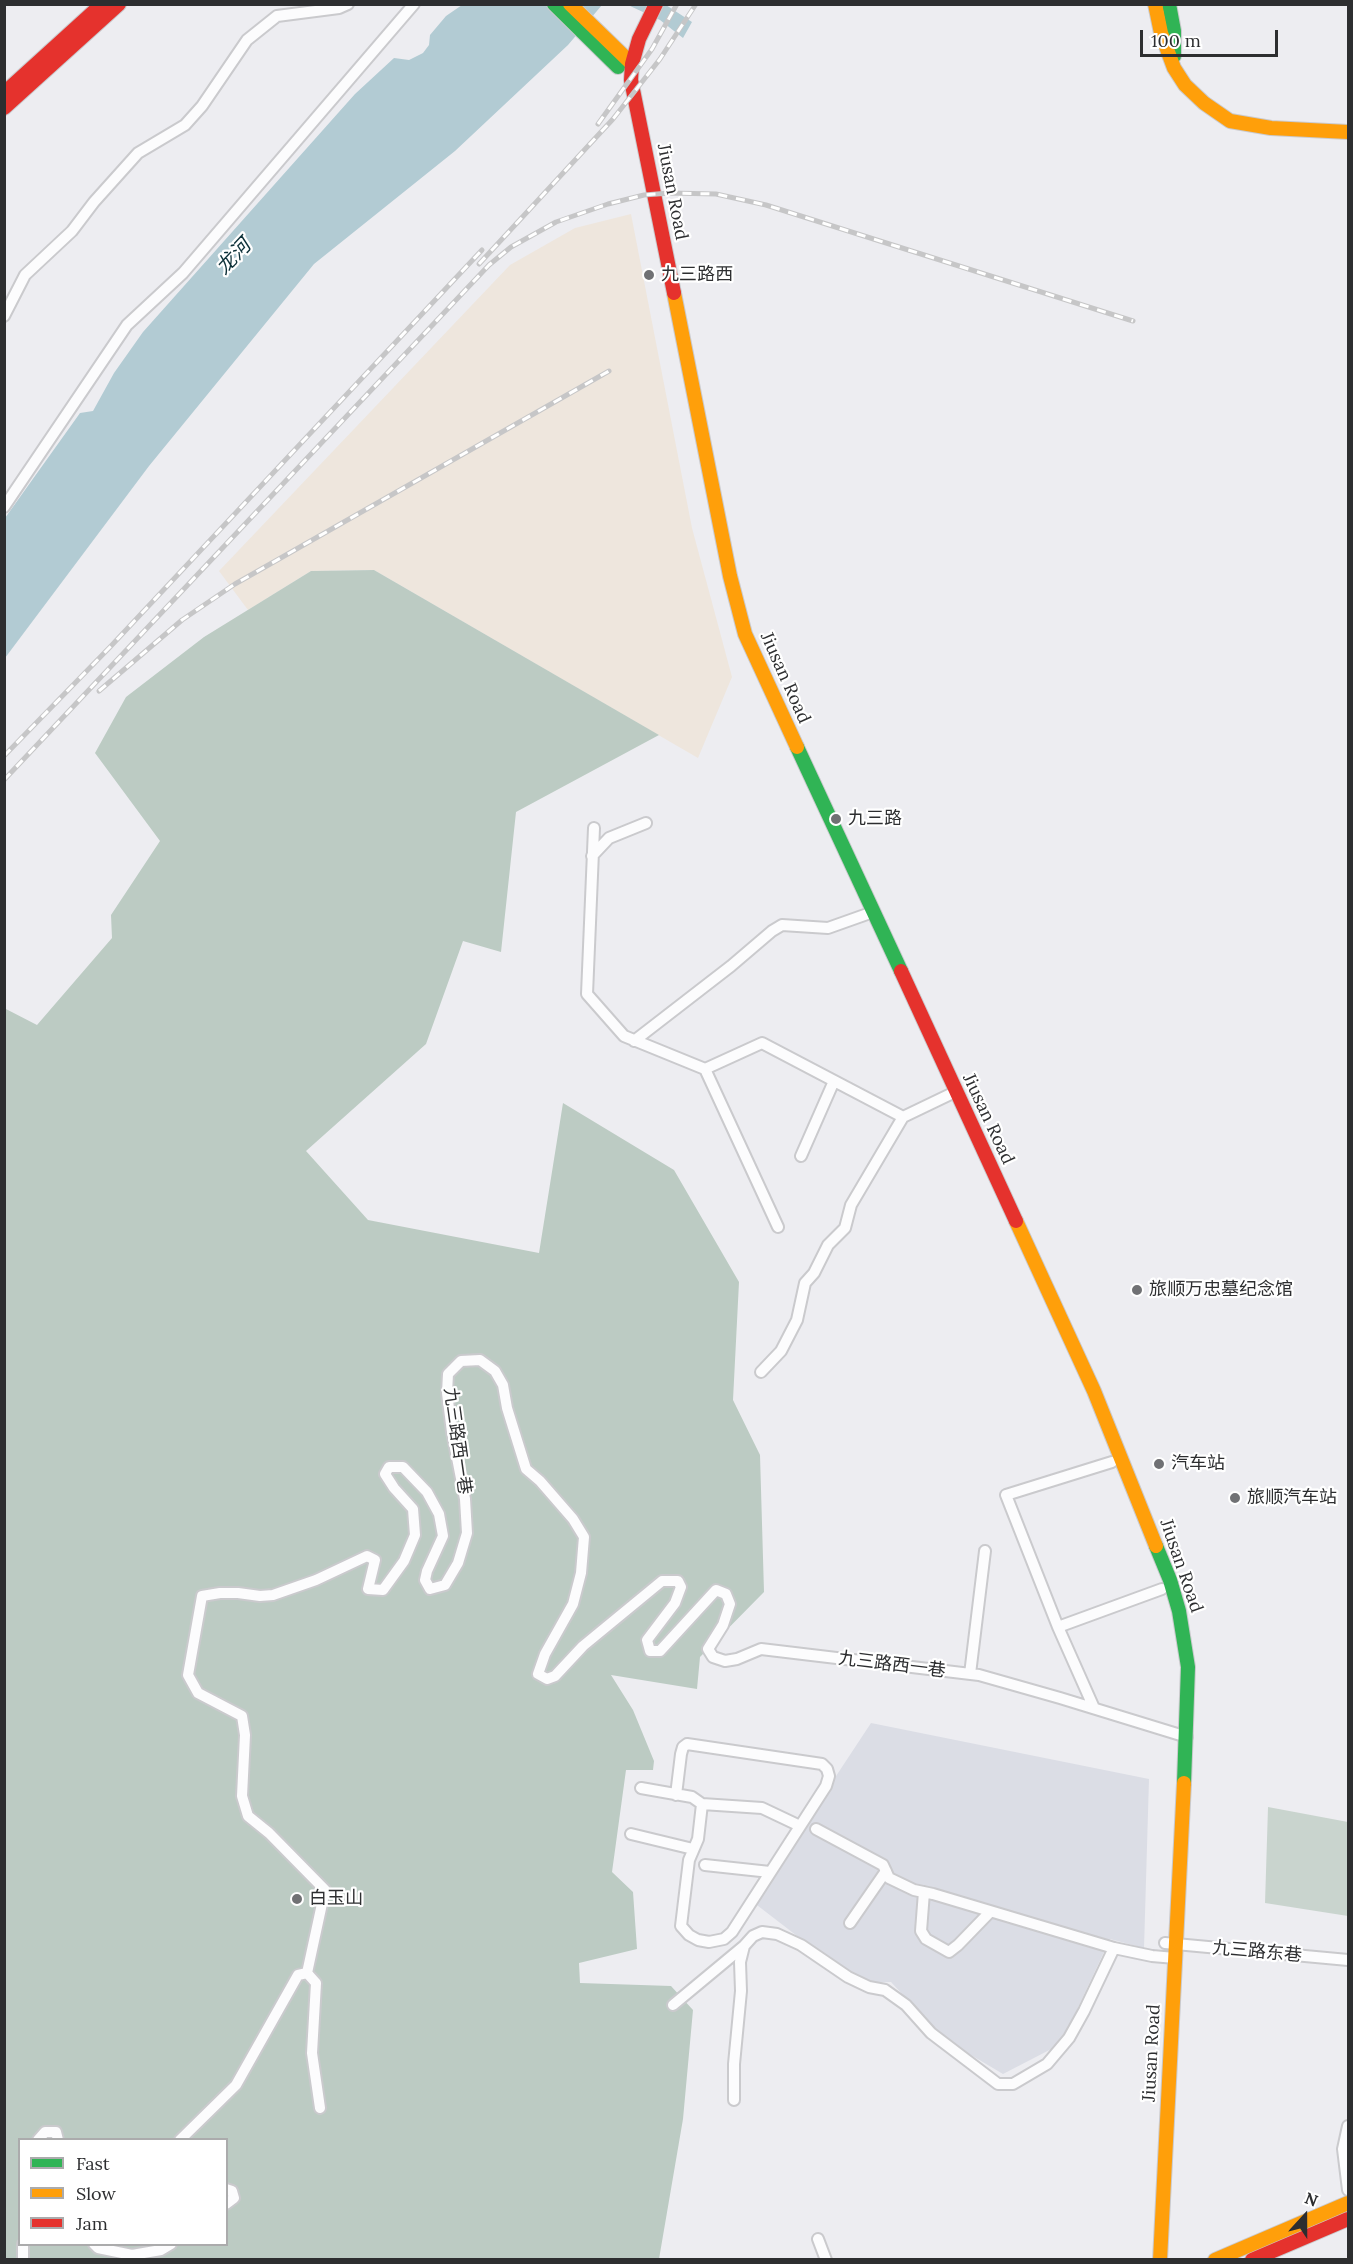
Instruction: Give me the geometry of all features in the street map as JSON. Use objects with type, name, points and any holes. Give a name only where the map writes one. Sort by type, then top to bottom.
[{"type":"main road","points":[[4,93],[102,4]]},
{"type":"main road","points":[[4,108],[119,4]]},
{"type":"main road","points":[[554,4],[589,30],[624,62],[639,39],[646,9]]},
{"type":"main road","points":[[570,4],[589,30]]},
{"type":"main road","points":[[1155,4],[1161,33],[1174,68],[1185,85],[1204,103],[1230,121],[1271,128],[1348,132]]},
{"type":"main road","points":[[1168,4],[1174,31],[1174,68]]},
{"type":"main road","name":"Jiusan Road","points":[[624,62],[631,81],[739,615],[753,652],[868,914],[951,1094],[1085,1395],[1112,1462],[1162,1589],[1169,1613],[1175,1647],[1181,1735]]},
{"type":"main road","name":"Jiusan Road","points":[[951,1094],[1094,1391],[1172,1586],[1183,1628],[1188,1667],[1181,1735],[1171,1943],[1148,2259]]},
{"type":"main road","name":"Jiusan Road","points":[[1160,2259],[1170,1958]]},
{"type":"main road","points":[[1215,2259],[1348,2203]]},
{"type":"main road","points":[[1252,2259],[1281,2254],[1348,2220]]},
{"type":"street","points":[[4,316],[25,275],[72,231],[94,202],[138,153],[185,125],[202,106],[247,40],[277,16],[339,8],[348,4]]},
{"type":"street","points":[[4,507],[127,325],[183,273],[414,4]]},
{"type":"street","points":[[592,856],[609,838],[646,823]]},
{"type":"street","points":[[594,828],[587,994],[624,1036],[705,1069],[778,1227]]},
{"type":"street","points":[[634,1041],[731,966],[772,931],[792,924],[828,928],[868,914]]},
{"type":"street","points":[[705,1069],[762,1043],[903,1117]]},
{"type":"street","points":[[801,1156],[834,1081]]},
{"type":"street","points":[[761,1372],[781,1351],[797,1320],[805,1283],[814,1273],[828,1245],[845,1228],[851,1205],[903,1117],[951,1094]]},
{"type":"street","name":"九三路西一巷","points":[[308,1973],[325,1890],[269,1833],[248,1816],[242,1796],[245,1735],[242,1716],[198,1693],[188,1675],[202,1596],[238,1593],[273,1595],[316,1580],[367,1556],[375,1560],[368,1589],[383,1590],[404,1561],[415,1535],[412,1509],[385,1474],[389,1467],[404,1467],[427,1492],[439,1514],[443,1536],[426,1571],[425,1580],[430,1588],[446,1585],[458,1563],[467,1533],[465,1499],[447,1393],[448,1374],[461,1361],[480,1360],[495,1371],[503,1385],[507,1408],[526,1469],[540,1481],[573,1519],[584,1537],[581,1573],[573,1604],[545,1654],[538,1674],[547,1679],[555,1676],[583,1646],[662,1581],[678,1581],[681,1587],[675,1603],[647,1640],[650,1651],[660,1652],[716,1590],[726,1594],[730,1604],[723,1625],[708,1650],[713,1657],[725,1661],[737,1659],[761,1649],[970,1674],[1181,1735]]},
{"type":"street","points":[[1094,1708],[1058,1627],[1006,1495],[1112,1462]]},
{"type":"street","points":[[970,1674],[986,1551]]},
{"type":"street","points":[[1058,1627],[1162,1589]]},
{"type":"street","points":[[676,1795],[681,1754],[683,1747],[687,1744],[822,1764],[828,1769],[829,1776],[826,1785],[732,1932],[724,1939],[709,1942],[688,1935],[681,1926],[689,1860],[698,1839],[702,1804]]},
{"type":"street","points":[[641,1788],[692,1797],[702,1804],[762,1808],[800,1826]]},
{"type":"street","points":[[816,1829],[883,1865],[889,1878],[914,1890],[1114,1948],[1170,1958]]},
{"type":"street","points":[[631,1834],[693,1849]]},
{"type":"street","points":[[705,1865],[770,1872]]},
{"type":"street","points":[[850,1923],[886,1870]]},
{"type":"street","points":[[924,1892],[921,1931],[926,1939],[949,1952],[958,1946],[990,1912]]},
{"type":"street","points":[[673,2006],[733,1956],[753,1936],[762,1932],[777,1934],[801,1945],[848,1977],[869,1988],[885,1990],[906,2005],[931,2033],[998,2084],[1013,2084],[1047,2064],[1069,2038],[1114,1948]]},
{"type":"street","points":[[724,1939],[733,1956]]},
{"type":"street","name":"九三路东巷","points":[[1171,1943],[1348,1960]]},
{"type":"street","points":[[734,2100],[734,2064],[741,1991],[740,1962],[744,1946]]},
{"type":"street","points":[[181,2138],[236,2085],[298,1975],[308,1973],[316,1983],[312,2053],[320,2108]]},
{"type":"street","points":[[1348,2126],[1343,2149],[1348,2190]]},
{"type":"street","points":[[39,2138],[45,2132],[56,2132],[58,2138]]},
{"type":"street","points":[[228,2190],[232,2191],[234,2198],[228,2202]]},
{"type":"street","points":[[818,2239],[826,2259]]},
{"type":"street","points":[[96,2246],[132,2255],[161,2250],[168,2246]]},
{"type":"shaded area","points":[[631,214],[692,528],[732,677],[698,758],[374,570],[311,571],[248,610],[219,571],[510,265],[575,228]]},
{"type":"shaded area","points":[[374,570],[659,735],[516,812],[501,952],[463,941],[426,1044],[306,1151],[368,1220],[539,1253],[563,1103],[674,1170],[739,1282],[733,1400],[760,1455],[764,1592],[700,1657],[697,1689],[611,1675],[633,1710],[654,1761],[653,1770],[626,1770],[612,1872],[633,1892],[637,1949],[579,1963],[580,1983],[671,1986],[693,2010],[683,2119],[659,2259],[5,2259],[4,1008],[37,1025],[112,938],[111,915],[160,841],[95,753],[126,697],[204,637],[311,571]]},
{"type":"shaded area","points":[[871,1723],[1149,1779],[1144,1948],[1110,1939],[1061,2044],[1003,2074],[944,2039],[891,1982],[858,1983],[753,1902]]},
{"type":"shaded area","points":[[1268,1807],[1348,1822],[1348,1916],[1265,1903]]},
{"type":"water","name":"龙河","points":[[462,5],[602,5],[568,45],[455,151],[314,264],[149,466],[5,658],[5,518],[80,413],[93,411],[114,373],[143,332],[355,94],[394,58],[409,60],[423,53],[429,45],[430,35],[446,16]]},
{"type":"water","points":[[628,5],[666,5],[692,22],[683,38],[660,20]]},
{"type":"railway","points":[[598,124],[652,49],[677,4]]},
{"type":"railway","points":[[479,264],[613,119],[660,59],[696,4]]},
{"type":"railway","points":[[4,780],[489,265],[511,247],[556,222],[608,204],[644,195],[716,194],[766,205],[1133,321]]},
{"type":"railway","points":[[4,756],[111,646],[482,250]]},
{"type":"railway","points":[[99,691],[182,620],[235,584],[609,371]]},
{"type":"traffic: fast","points":[[554,4],[618,67]]},
{"type":"traffic: fast","points":[[1169,4],[1174,31],[1174,56]]},
{"type":"traffic: fast","points":[[797,747],[901,971]]},
{"type":"traffic: fast","points":[[1156,1546],[1170,1580],[1179,1611],[1188,1667],[1184,1783]]},
{"type":"traffic: slow","points":[[570,4],[632,64]]},
{"type":"traffic: slow","points":[[1155,4],[1161,33],[1174,68],[1185,85],[1204,103],[1230,121],[1271,128],[1348,132]]},
{"type":"traffic: slow","points":[[674,293],[730,576],[745,634],[797,747]]},
{"type":"traffic: slow","points":[[1016,1221],[1094,1391],[1156,1546]]},
{"type":"traffic: slow","points":[[1160,2260],[1184,1783]]},
{"type":"traffic: slow","points":[[1215,2260],[1348,2203]]},
{"type":"traffic: jam","points":[[4,93],[102,4]]},
{"type":"traffic: jam","points":[[4,108],[119,4]]},
{"type":"traffic: jam","points":[[656,4],[639,39],[632,64],[631,80],[674,293]]},
{"type":"traffic: jam","points":[[901,971],[1016,1221]]},
{"type":"traffic: jam","points":[[1252,2260],[1348,2219]]},
{"type":"place","name":"九三路西","points":[[649,275]]},
{"type":"place","name":"九三路","points":[[836,819]]},
{"type":"place","name":"旅顺万忠墓纪念馆","points":[[1137,1290]]},
{"type":"place","name":"汽车站","points":[[1159,1464]]},
{"type":"place","name":"旅顺汽车站","points":[[1235,1498]]},
{"type":"place","name":"白玉山","points":[[297,1899]]}]
